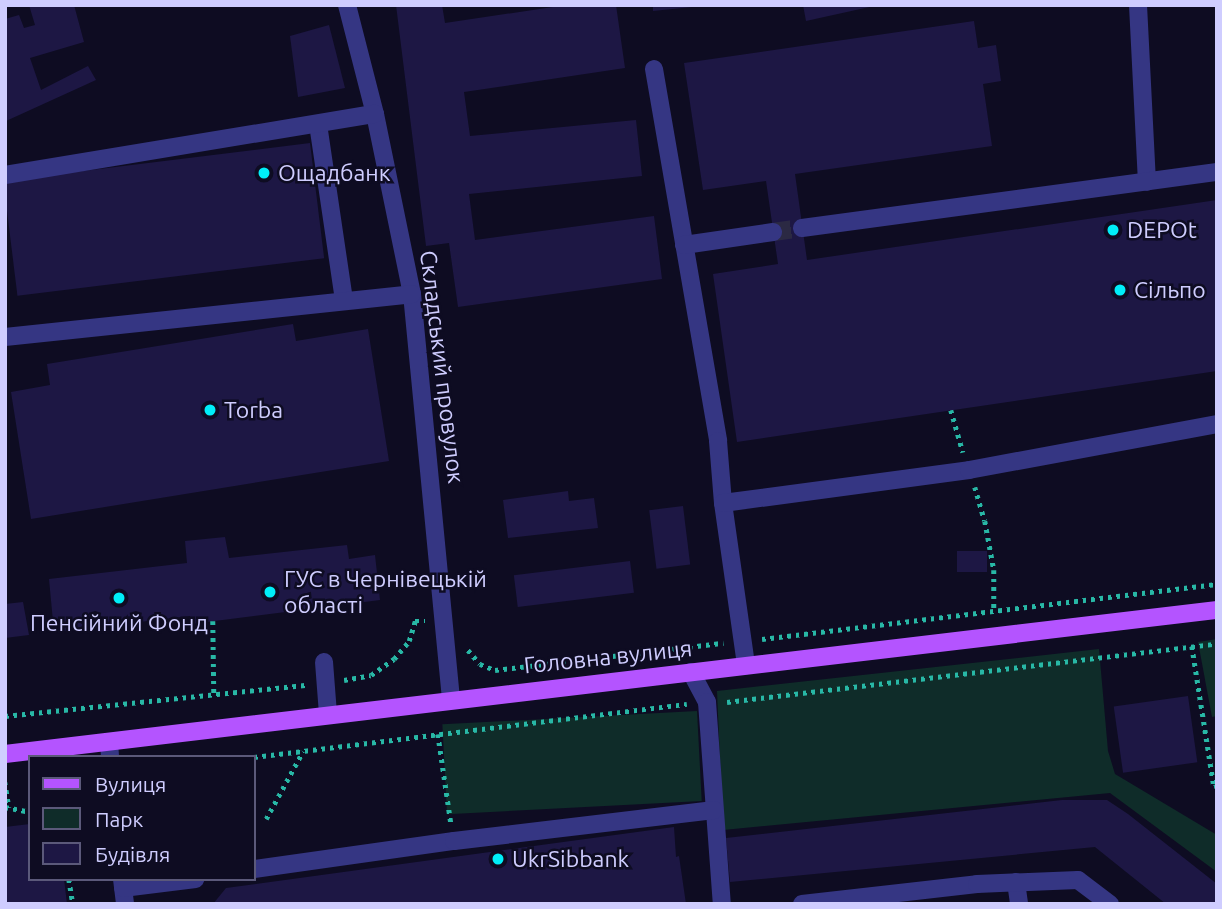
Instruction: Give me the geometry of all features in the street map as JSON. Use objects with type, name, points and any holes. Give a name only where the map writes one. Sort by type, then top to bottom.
[{"type":"main road","name":"Головна вулиця","points":[[5,754],[110,749],[328,714],[1217,610]]},
{"type":"street","name":"Складський провулок","points":[[347,5],[375,114],[412,294],[451,699]]},
{"type":"street","points":[[1138,5],[1147,182]]},
{"type":"street","points":[[654,69],[718,441],[723,503],[745,642],[746,665]]},
{"type":"street","points":[[5,176],[375,114]]},
{"type":"street","points":[[318,124],[344,301]]},
{"type":"street","points":[[802,228],[1217,172]]},
{"type":"street","points":[[684,244],[773,232]]},
{"type":"street","points":[[5,337],[20,338],[412,294]]},
{"type":"street","points":[[723,503],[969,470],[1217,424]]},
{"type":"street","points":[[324,662],[328,714]]},
{"type":"street","points":[[691,672],[707,702],[722,904]]},
{"type":"street","points":[[256,869],[454,841],[714,810]]},
{"type":"street","points":[[802,904],[1016,882],[1078,880],[1110,904]]},
{"type":"street","points":[[123,890],[182,881]]},
{"type":"street","points":[[1016,882],[1019,904]]},
{"type":"path","points":[[951,410],[985,522],[993,570],[994,610]]},
{"type":"path","points":[[467,641],[468,653],[480,664],[495,670],[1217,584]]},
{"type":"path","points":[[5,716],[326,683],[371,675],[394,659],[409,642],[415,621],[445,620]]},
{"type":"path","points":[[213,621],[215,694]]},
{"type":"path","points":[[256,757],[1217,643]]},
{"type":"path","points":[[1192,646],[1214,786],[1217,786]]},
{"type":"path","points":[[438,734],[454,841]]},
{"type":"path","points":[[266,818],[303,751]]},
{"type":"path","points":[[5,782],[7,807],[28,812]]},
{"type":"path","points":[[69,881],[73,904]]},
{"type":"green space","points":[[1217,639],[1217,716],[1212,717],[1198,642]]},
{"type":"green space","points":[[1099,649],[1108,751],[1115,774],[1217,835],[1217,872],[1110,793],[723,830],[717,691]]},
{"type":"green space","points":[[697,711],[702,801],[447,814],[442,724]]},
{"type":"building","points":[[29,5],[74,5],[84,42],[30,58],[41,90],[88,66],[96,80],[6,121],[5,19],[19,15],[24,28],[35,25]]},
{"type":"building","points":[[396,5],[442,5],[445,23],[566,5],[616,5],[625,68],[464,92],[470,136],[636,120],[642,176],[469,194],[475,240],[654,216],[662,279],[458,307],[449,243],[426,246]]},
{"type":"building","points":[[653,5],[692,5],[692,7],[653,11]]},
{"type":"building","points":[[803,5],[874,5],[874,6],[806,21]]},
{"type":"building","name":"DEPOt","points":[[974,21],[978,48],[996,45],[1001,81],[983,84],[992,146],[795,174],[807,260],[1217,200],[1217,371],[737,442],[713,274],[778,264],[766,181],[703,190],[684,63]]},
{"type":"building","points":[[329,25],[345,88],[298,97],[290,36]]},
{"type":"building","points":[[310,143],[324,258],[17,296],[5,180]]},
{"type":"building","points":[[293,324],[296,341],[368,329],[389,461],[31,519],[11,392],[50,385],[47,364]]},
{"type":"building","points":[[568,491],[569,501],[594,498],[598,528],[508,538],[503,500]]},
{"type":"building","points":[[683,506],[690,565],[656,569],[649,510]]},
{"type":"building","points":[[225,537],[229,558],[347,545],[349,559],[375,555],[380,600],[191,624],[190,616],[54,632],[49,579],[187,563],[185,541]]},
{"type":"building","points":[[957,551],[987,551],[987,572],[957,572]]},
{"type":"building","points":[[630,561],[634,593],[518,607],[514,575]]},
{"type":"building","points":[[23,602],[29,635],[5,638],[5,604]]},
{"type":"building","points":[[1188,696],[1197,762],[1123,773],[1114,706]]},
{"type":"building","points":[[1062,800],[1107,800],[1128,814],[1217,884],[1217,904],[1166,904],[1095,847],[730,882],[726,838]]},
{"type":"building","points":[[28,824],[28,881],[64,881],[67,904],[5,904],[5,827]]},
{"type":"building","points":[[674,827],[676,857],[679,856],[686,904],[213,904],[226,888]]},
{"type":"tunnel","points":[[773,232],[802,228]]},
{"type":"place","name":"Ощадбанк","points":[[264,173]]},
{"type":"place","name":"DEPOt","points":[[1113,230]]},
{"type":"place","name":"Сільпо","points":[[1120,290]]},
{"type":"place","name":"Torba","points":[[210,410]]},
{"type":"place","name":"ГУС в Чернівецькій області","points":[[270,592]]},
{"type":"place","name":"Пенсійний Фонд","points":[[119,598]]},
{"type":"place","name":"UkrSibbank","points":[[498,859]]}]
